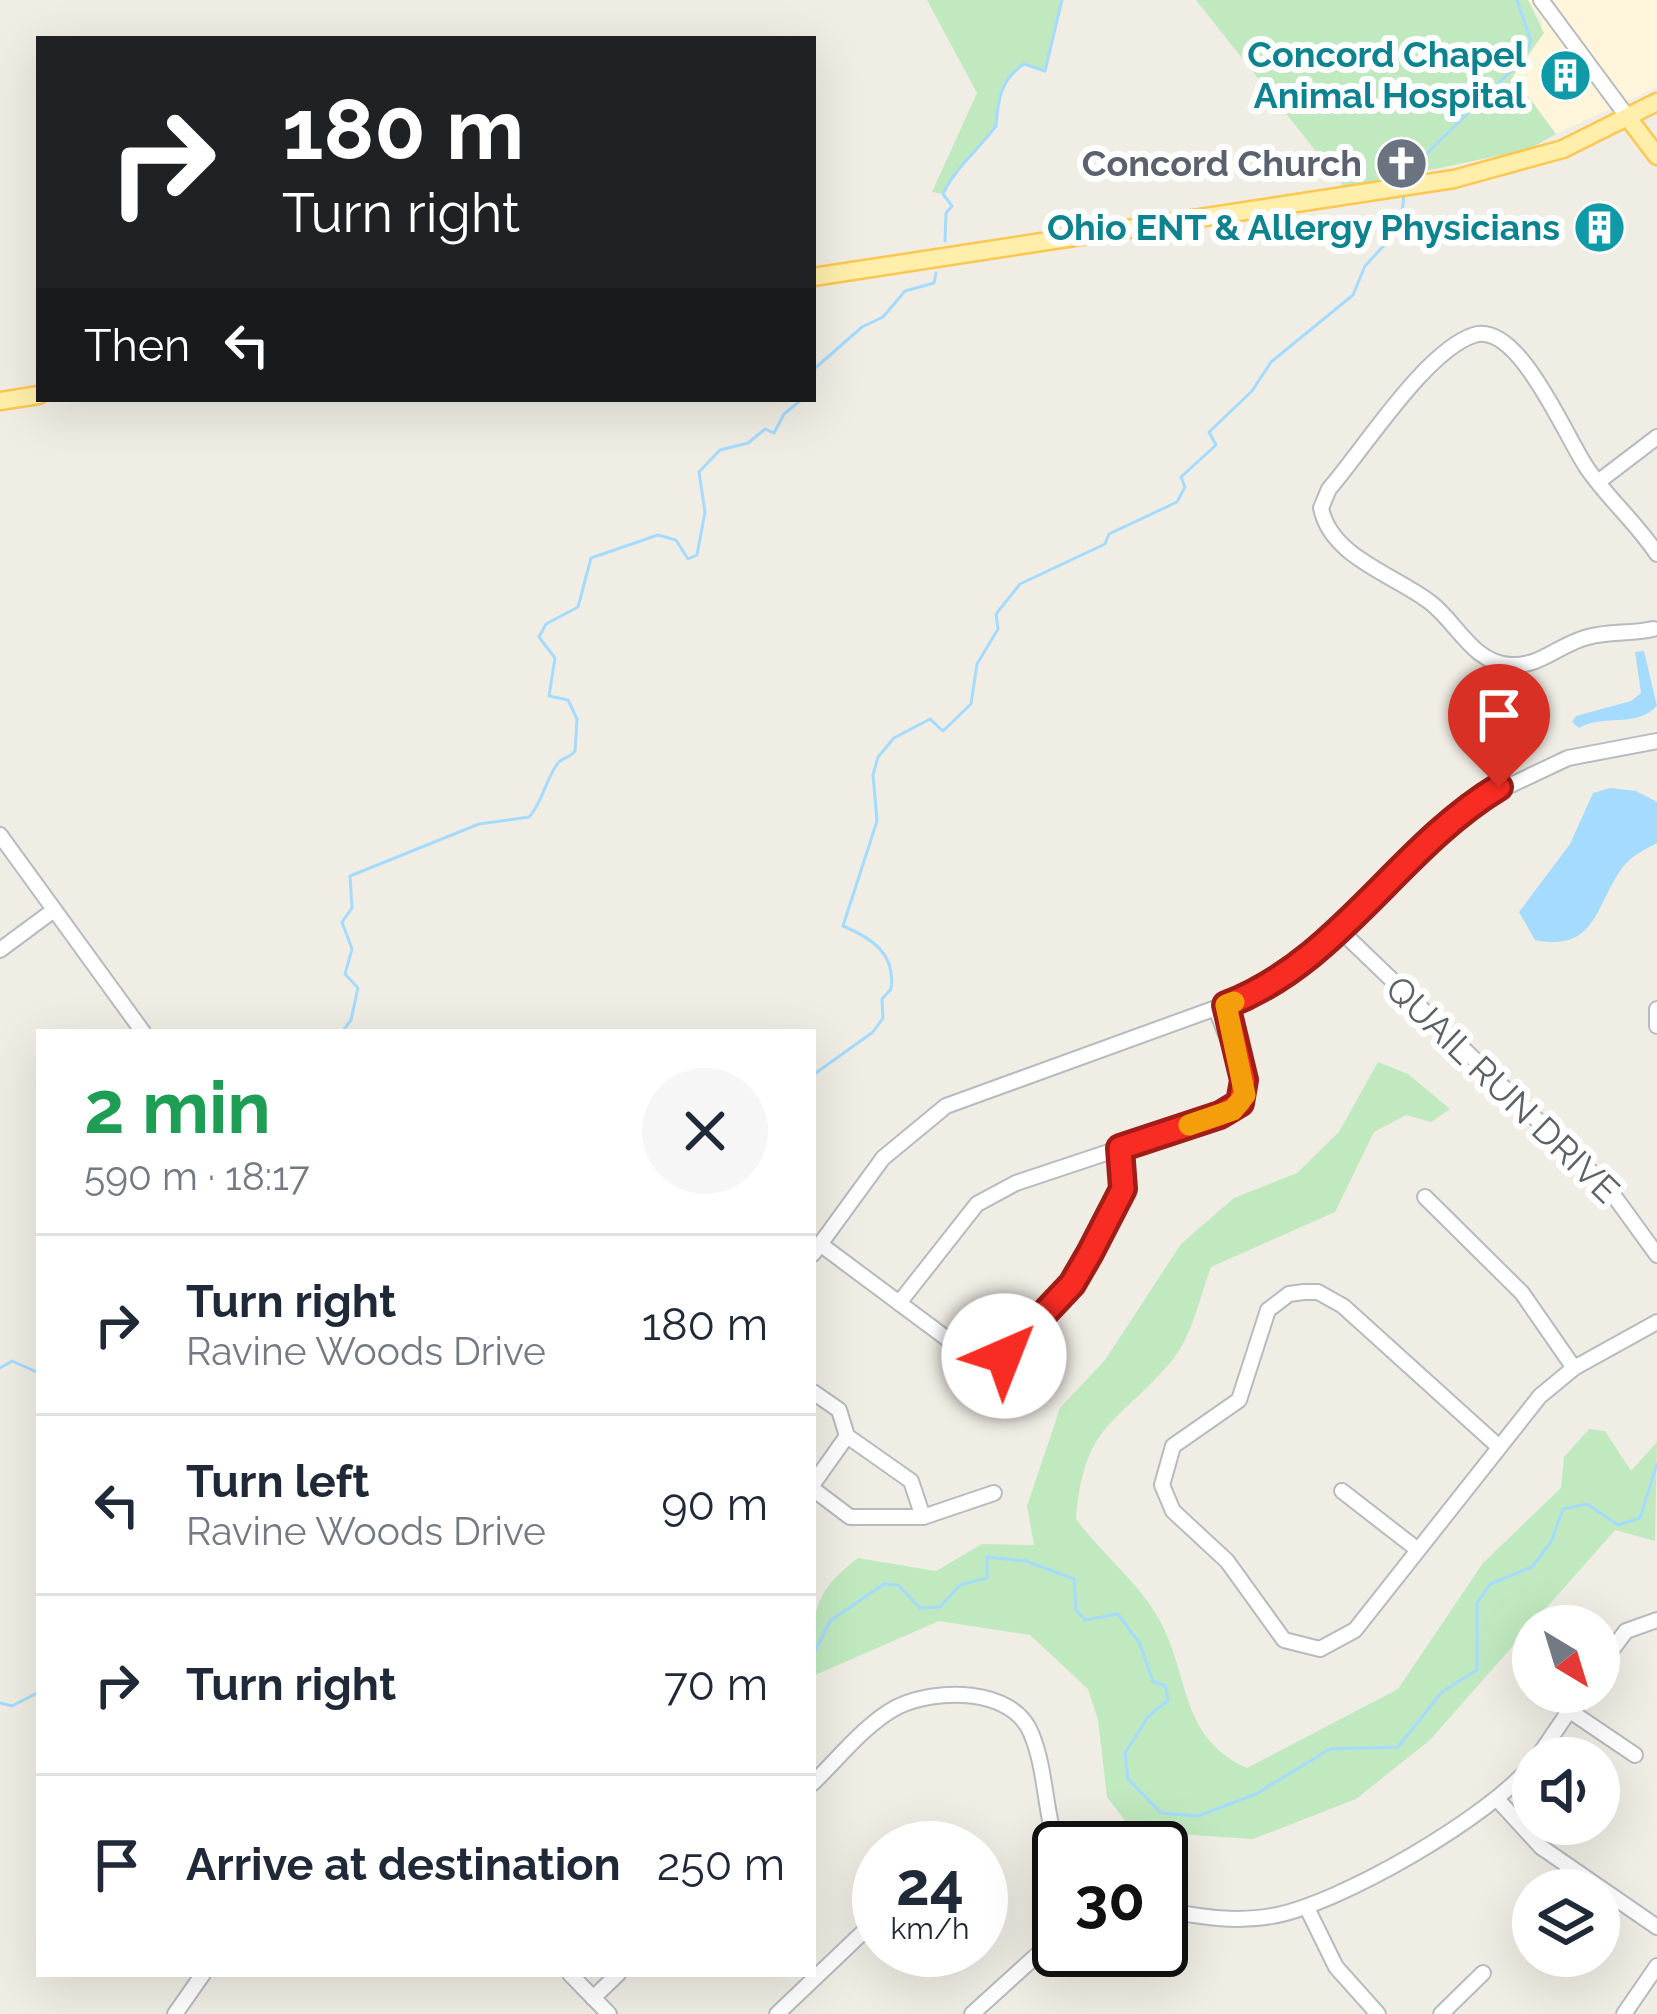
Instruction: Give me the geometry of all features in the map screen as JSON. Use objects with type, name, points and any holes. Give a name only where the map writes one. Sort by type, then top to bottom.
[{"type":"main road","points":[[816,277],[1402,188],[1546,156],[1657,102]]},
{"type":"main road","points":[[1629,119],[1657,157]]},
{"type":"main road","points":[[0,401],[36,395]]},
{"type":"street","points":[[1541,0],[1629,119]]},
{"type":"street","points":[[1657,554],[1598,482],[1515,353],[1497,337],[1480,333],[1446,353],[1329,489],[1322,508],[1328,528],[1371,565],[1431,603],[1468,645],[1497,663],[1529,664],[1590,636],[1655,627],[1657,645]]},
{"type":"street","points":[[1598,482],[1657,437]]},
{"type":"street","points":[[1120,1148],[1123,1189],[1072,1284],[994,1362],[977,1360],[816,1249],[883,1158],[946,1106],[1221,1007],[1292,972],[1447,823],[1499,787],[1568,758],[1657,741]]},
{"type":"street","points":[[0,835],[141,1029]]},
{"type":"street","points":[[0,950],[54,910]]},
{"type":"street","name":"QUAIL RUN DRIVE","points":[[1340,930],[1609,1189],[1657,1255]]},
{"type":"street","points":[[899,1303],[977,1204],[1016,1183],[1233,1110],[1245,1088],[1221,1007]]},
{"type":"street","points":[[1657,1009],[1657,1026]]},
{"type":"street","points":[[1425,1197],[1522,1293],[1574,1368]]},
{"type":"street","points":[[1499,1447],[1332,1297],[1304,1292],[1278,1301],[1261,1322],[1239,1400],[1216,1421],[1173,1446],[1162,1471],[1165,1499],[1226,1561],[1268,1622],[1294,1645],[1334,1646],[1355,1630],[1540,1396],[1574,1368],[1657,1322]]},
{"type":"street","points":[[816,1394],[839,1410],[847,1436],[911,1481],[923,1516]]},
{"type":"street","points":[[816,1482],[847,1436]]},
{"type":"street","points":[[816,1489],[850,1517],[923,1516],[994,1493]]},
{"type":"street","points":[[1342,1491],[1418,1550]]},
{"type":"street","points":[[1620,1639],[1626,1631],[1657,1621]]},
{"type":"street","points":[[816,1780],[896,1708],[921,1699],[989,1699],[1011,1708],[1032,1734],[1052,1821]]},
{"type":"street","points":[[1573,1713],[1635,1755]]},
{"type":"street","points":[[1188,1913],[1239,1920],[1306,1908],[1497,1799],[1512,1784]]},
{"type":"street","points":[[1497,1799],[1541,1847],[1657,1927]]},
{"type":"street","points":[[1306,1908],[1336,1967],[1378,2014]]},
{"type":"street","points":[[816,1977],[852,1943]]},
{"type":"street","points":[[972,2014],[1032,1960]]},
{"type":"street","points":[[1624,2014],[1657,1966]]},
{"type":"street","points":[[1441,2014],[1483,1973]]},
{"type":"street","points":[[175,2014],[201,1977]]},
{"type":"street","points":[[573,1977],[609,2014]]},
{"type":"street","points":[[593,1998],[615,1977]]},
{"type":"street","points":[[777,2014],[816,1977]]},
{"type":"shaded area","points":[[1528,0],[1657,0],[1657,87],[1556,134],[1513,76],[1532,52],[1543,22]]},
{"type":"green space","points":[[927,0],[1062,0],[1045,71],[1024,64],[1010,77],[999,99],[996,126],[943,194],[932,192],[977,93]]},
{"type":"green space","points":[[1196,0],[1528,0],[1544,33],[1513,76],[1556,134],[1529,149],[1345,188]]},
{"type":"green space","points":[[1378,1062],[1408,1074],[1450,1109],[1431,1122],[1406,1115],[1374,1132],[1335,1212],[1211,1267],[1177,1353],[1105,1429],[1094,1445],[1080,1488],[1076,1519],[1156,1614],[1191,1709],[1211,1742],[1247,1768],[1398,1689],[1483,1563],[1561,1488],[1564,1457],[1589,1429],[1605,1431],[1631,1471],[1657,1442],[1655,1541],[1615,1530],[1549,1605],[1512,1605],[1512,1647],[1430,1740],[1356,1799],[1253,1839],[1188,1835],[1188,1821],[1125,1821],[1107,1797],[1098,1720],[1088,1689],[1030,1635],[939,1621],[816,1675],[817,1609],[830,1584],[858,1558],[936,1571],[982,1544],[1034,1545],[1027,1506],[1060,1408],[1105,1360],[1181,1244],[1234,1198],[1297,1173],[1339,1132]]},
{"type":"water","points":[[1644,651],[1657,706],[1629,719],[1579,728],[1572,722],[1576,716],[1631,701],[1641,693],[1635,652]]},
{"type":"water","points":[[1610,788],[1636,791],[1657,802],[1657,843],[1624,866],[1581,933],[1570,940],[1535,940],[1519,912],[1570,844],[1593,793]]},
{"type":"waterway","points":[[945,241],[946,213],[952,206],[943,194],[996,126],[999,99],[1010,77],[1024,64],[1045,71],[1062,0]]},
{"type":"waterway","points":[[1403,177],[1523,59],[1531,41],[1517,0]]},
{"type":"waterway","points":[[816,1073],[873,1032],[883,1018],[882,999],[891,989],[890,966],[880,949],[843,926],[877,821],[873,775],[878,757],[894,738],[930,719],[943,731],[971,704],[977,664],[998,629],[996,614],[1020,584],[1105,544],[1109,534],[1177,502],[1185,487],[1181,477],[1216,445],[1209,432],[1252,391],[1271,362],[1353,295],[1365,266],[1401,227],[1404,193]]},
{"type":"waterway","points":[[816,367],[862,327],[883,317],[905,291],[934,283],[936,273]]},
{"type":"waterway","points":[[344,1029],[358,988],[345,974],[352,949],[342,922],[352,908],[350,876],[479,824],[529,817],[555,767],[575,751],[577,719],[568,700],[549,696],[555,658],[539,637],[546,624],[578,607],[591,558],[658,535],[676,540],[688,559],[697,555],[705,512],[699,472],[720,450],[748,443],[765,429],[774,433],[784,414],[798,402]]},
{"type":"waterway","points":[[0,1368],[12,1361],[36,1372]]},
{"type":"waterway","points":[[816,1649],[830,1621],[884,1584],[898,1585],[920,1608],[940,1607],[960,1585],[987,1578],[987,1557],[1026,1561],[1074,1579],[1076,1610],[1085,1620],[1118,1614],[1140,1644],[1153,1682],[1165,1685],[1168,1700],[1148,1717],[1125,1753],[1128,1779],[1161,1813],[1198,1816],[1256,1794],[1330,1749],[1398,1747],[1442,1692],[1477,1670],[1477,1603],[1490,1584],[1532,1567],[1551,1542],[1563,1509],[1587,1504],[1618,1525],[1640,1518],[1657,1464]]},
{"type":"waterway","points":[[0,1703],[12,1706],[36,1694]]},
{"type":"slow traffic","points":[[1189,1125],[1233,1110],[1245,1095],[1238,1043],[1226,1005],[1234,1002]]},
{"type":"place","name":"Concord Chapel Animal Hospital","points":[[1565,75]]},
{"type":"place","name":"Concord Church","points":[[1401,163]]},
{"type":"place","name":"Ohio ENT & Allergy Physicians","points":[[1599,227]]},
{"type":"route","points":[[1004,1356],[1072,1284],[1090,1253],[1123,1189],[1120,1148],[1220,1115],[1240,1103],[1244,1080],[1226,1005],[1292,972],[1447,823],[1499,787]]}]
